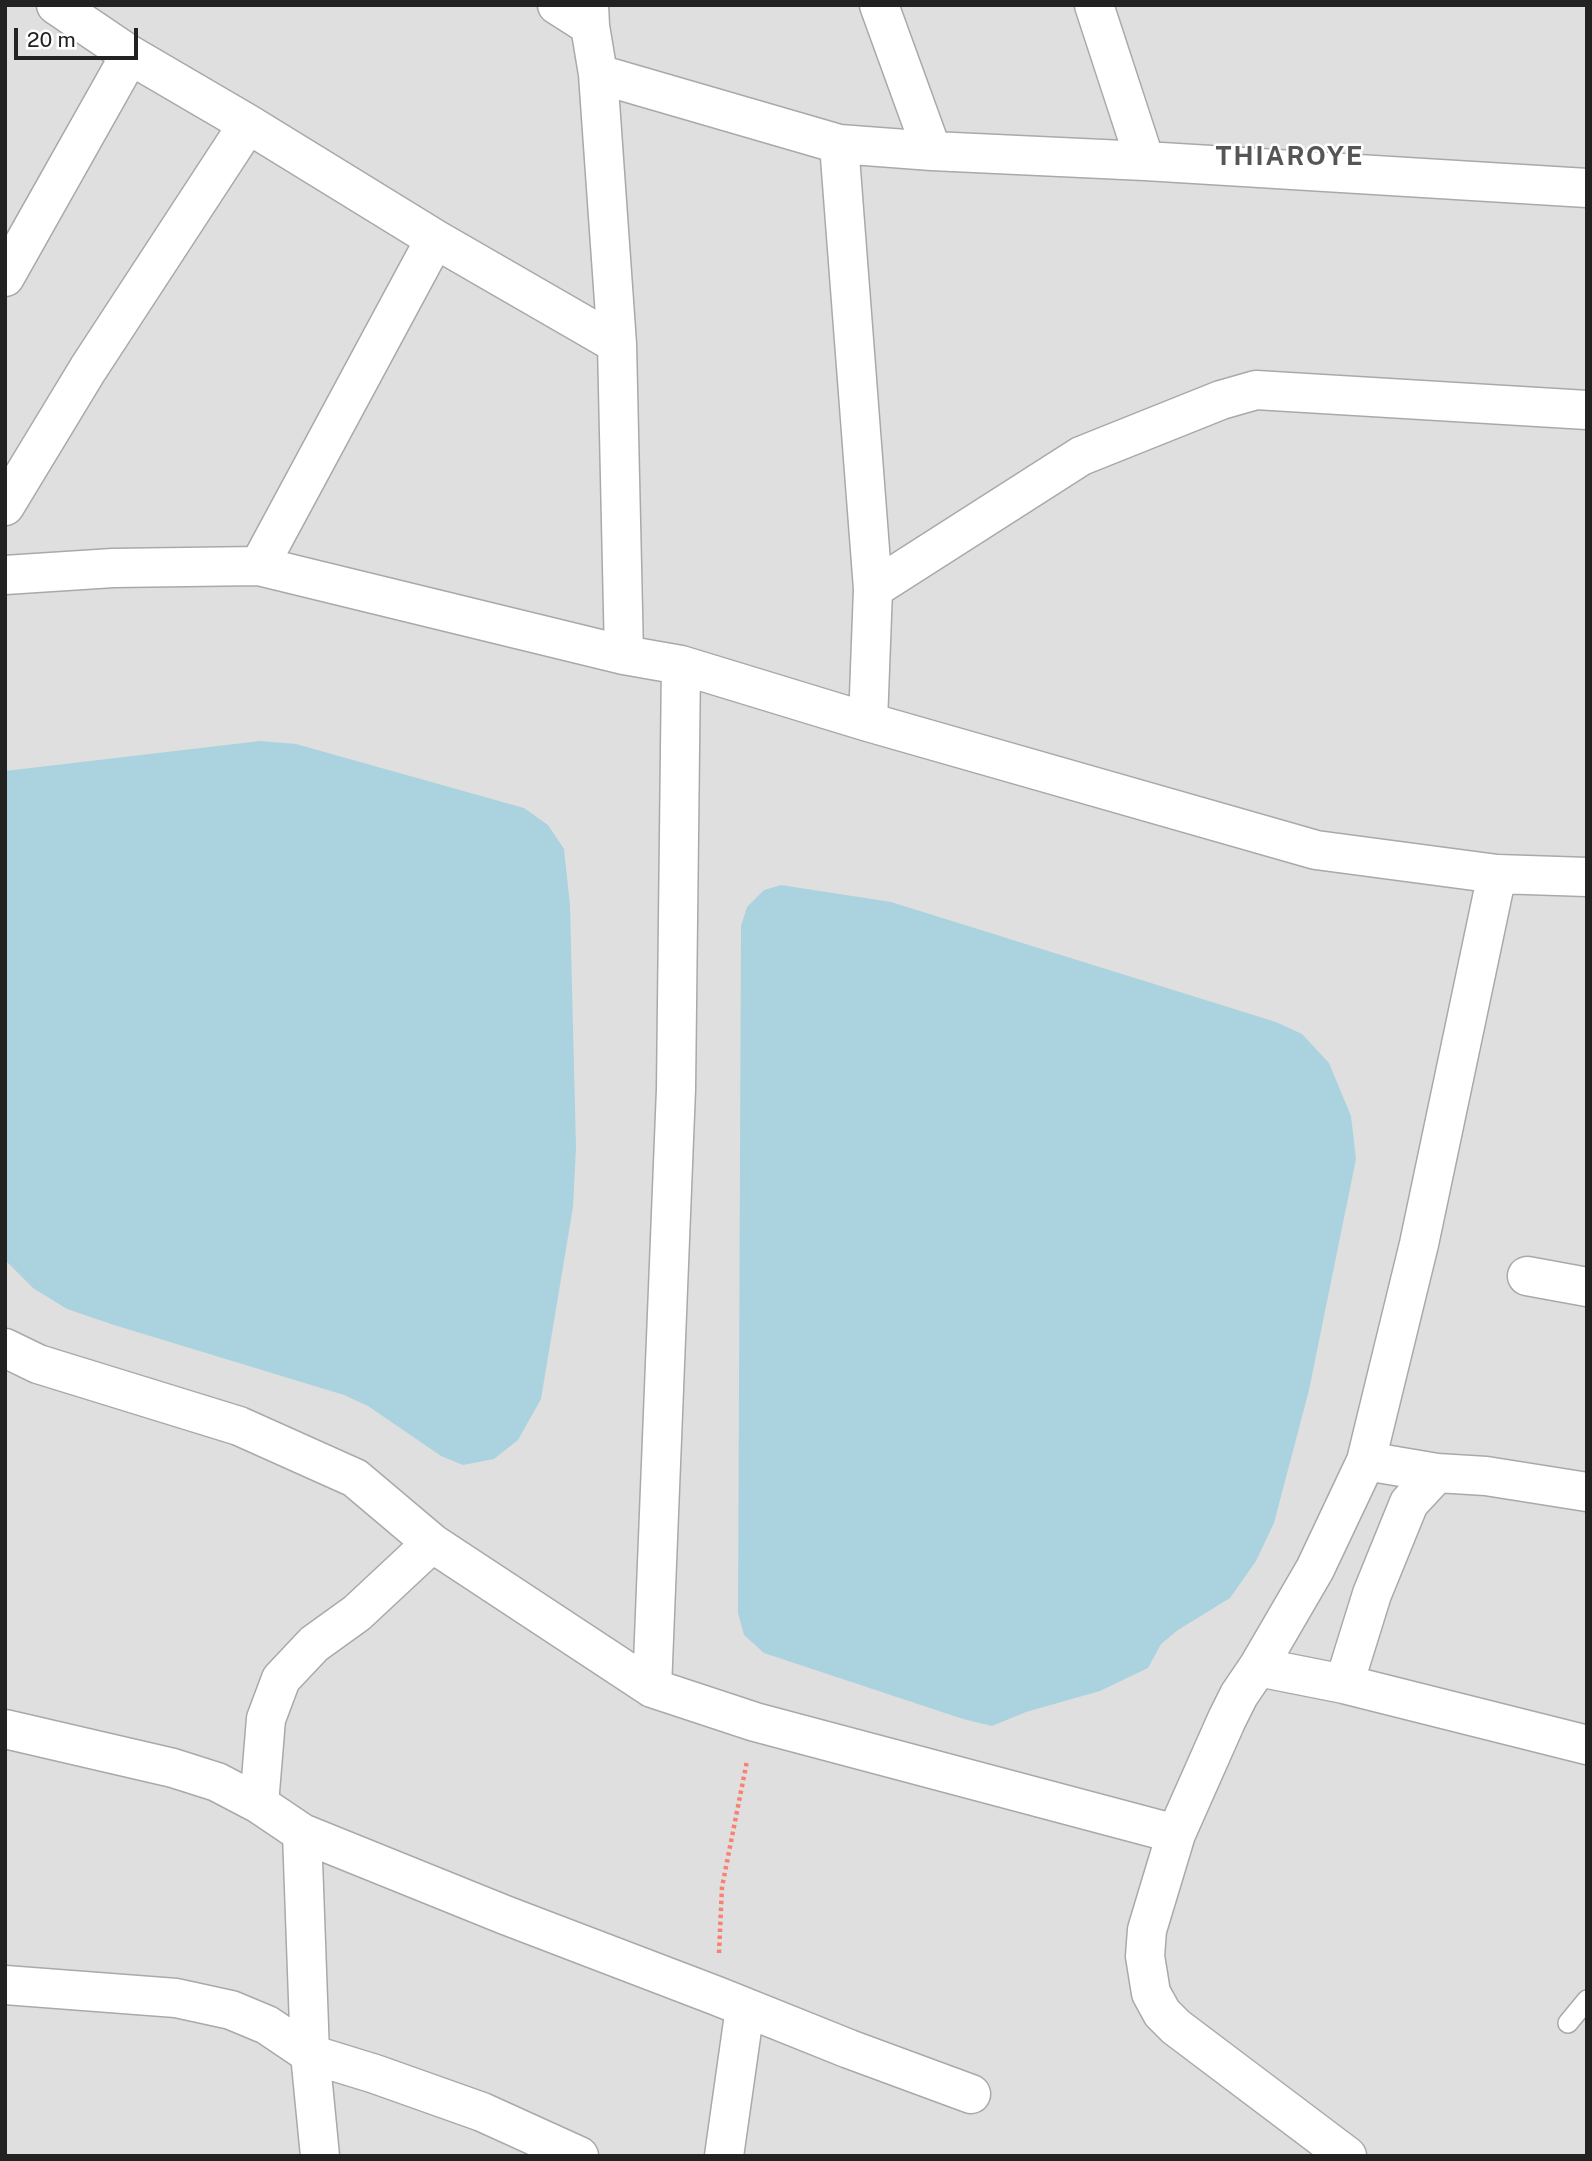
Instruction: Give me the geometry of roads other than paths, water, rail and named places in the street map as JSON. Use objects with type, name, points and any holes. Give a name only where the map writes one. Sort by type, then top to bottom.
[{"type":"street","points":[[57,5],[130,55],[435,239],[617,344]]},
{"type":"street","points":[[557,5],[589,16],[597,74],[617,344],[624,655]]},
{"type":"street","points":[[879,5],[932,151]]},
{"type":"street","points":[[1094,5],[1145,161]]},
{"type":"street","points":[[5,277],[130,55]]},
{"type":"street","points":[[597,74],[839,144],[1587,188]]},
{"type":"street","points":[[5,506],[88,369],[248,124]]},
{"type":"street","points":[[839,144],[873,589],[868,722]]},
{"type":"street","points":[[259,566],[435,239]]},
{"type":"street","points":[[873,589],[1081,456],[1221,400],[1256,390],[1587,410]]},
{"type":"street","points":[[5,575],[113,568],[259,566],[624,655],[681,665],[868,722],[1316,850],[1497,874],[1587,877]]},
{"type":"street","points":[[652,1688],[676,1088],[681,665]]},
{"type":"street","points":[[1328,2149],[1161,2013],[1152,1993],[1145,1956],[1147,1930],[1176,1834],[1227,1719],[1315,1569],[1366,1461],[1419,1244],[1497,874]]},
{"type":"street","points":[[1527,1276],[1587,1287]]},
{"type":"street","points":[[5,1348],[38,1364],[239,1426],[355,1478],[432,1543],[652,1688],[755,1722],[1176,1834]]},
{"type":"street","points":[[1366,1461],[1587,1492]]},
{"type":"street","points":[[1344,1684],[1371,1594],[1409,1503],[1437,1473]]},
{"type":"street","points":[[259,1804],[266,1719],[281,1679],[314,1644],[357,1613],[432,1543]]},
{"type":"street","points":[[1258,1667],[1344,1684],[1587,1745]]},
{"type":"street","points":[[5,1729],[173,1768],[217,1782],[259,1804],[302,1833],[505,1915],[971,2094]]},
{"type":"street","points":[[302,1833],[310,2054],[320,2156]]},
{"type":"street","points":[[5,1985],[176,1998],[231,2010],[267,2025],[310,2054],[482,2112],[579,2156]]},
{"type":"street","points":[[724,2156],[731,2002]]},
{"type":"lane","points":[[1568,2023],[1587,2000]]},
{"type":"water","points":[[260,741],[296,744],[524,808],[548,825],[564,849],[570,905],[576,1148],[573,1207],[541,1399],[518,1440],[494,1459],[463,1465],[441,1456],[368,1406],[344,1395],[67,1309],[33,1288],[5,1260],[5,771]]},
{"type":"water","points":[[781,885],[891,902],[1276,1022],[1302,1034],[1329,1063],[1351,1116],[1356,1159],[1309,1390],[1274,1523],[1256,1561],[1230,1598],[1178,1630],[1161,1644],[1148,1668],[1100,1691],[1026,1712],[992,1726],[963,1719],[764,1653],[744,1635],[738,1613],[741,926],[747,907],[764,890]]},
{"type":"district","name":"THIAROYE","points":[[1290,157]]}]
